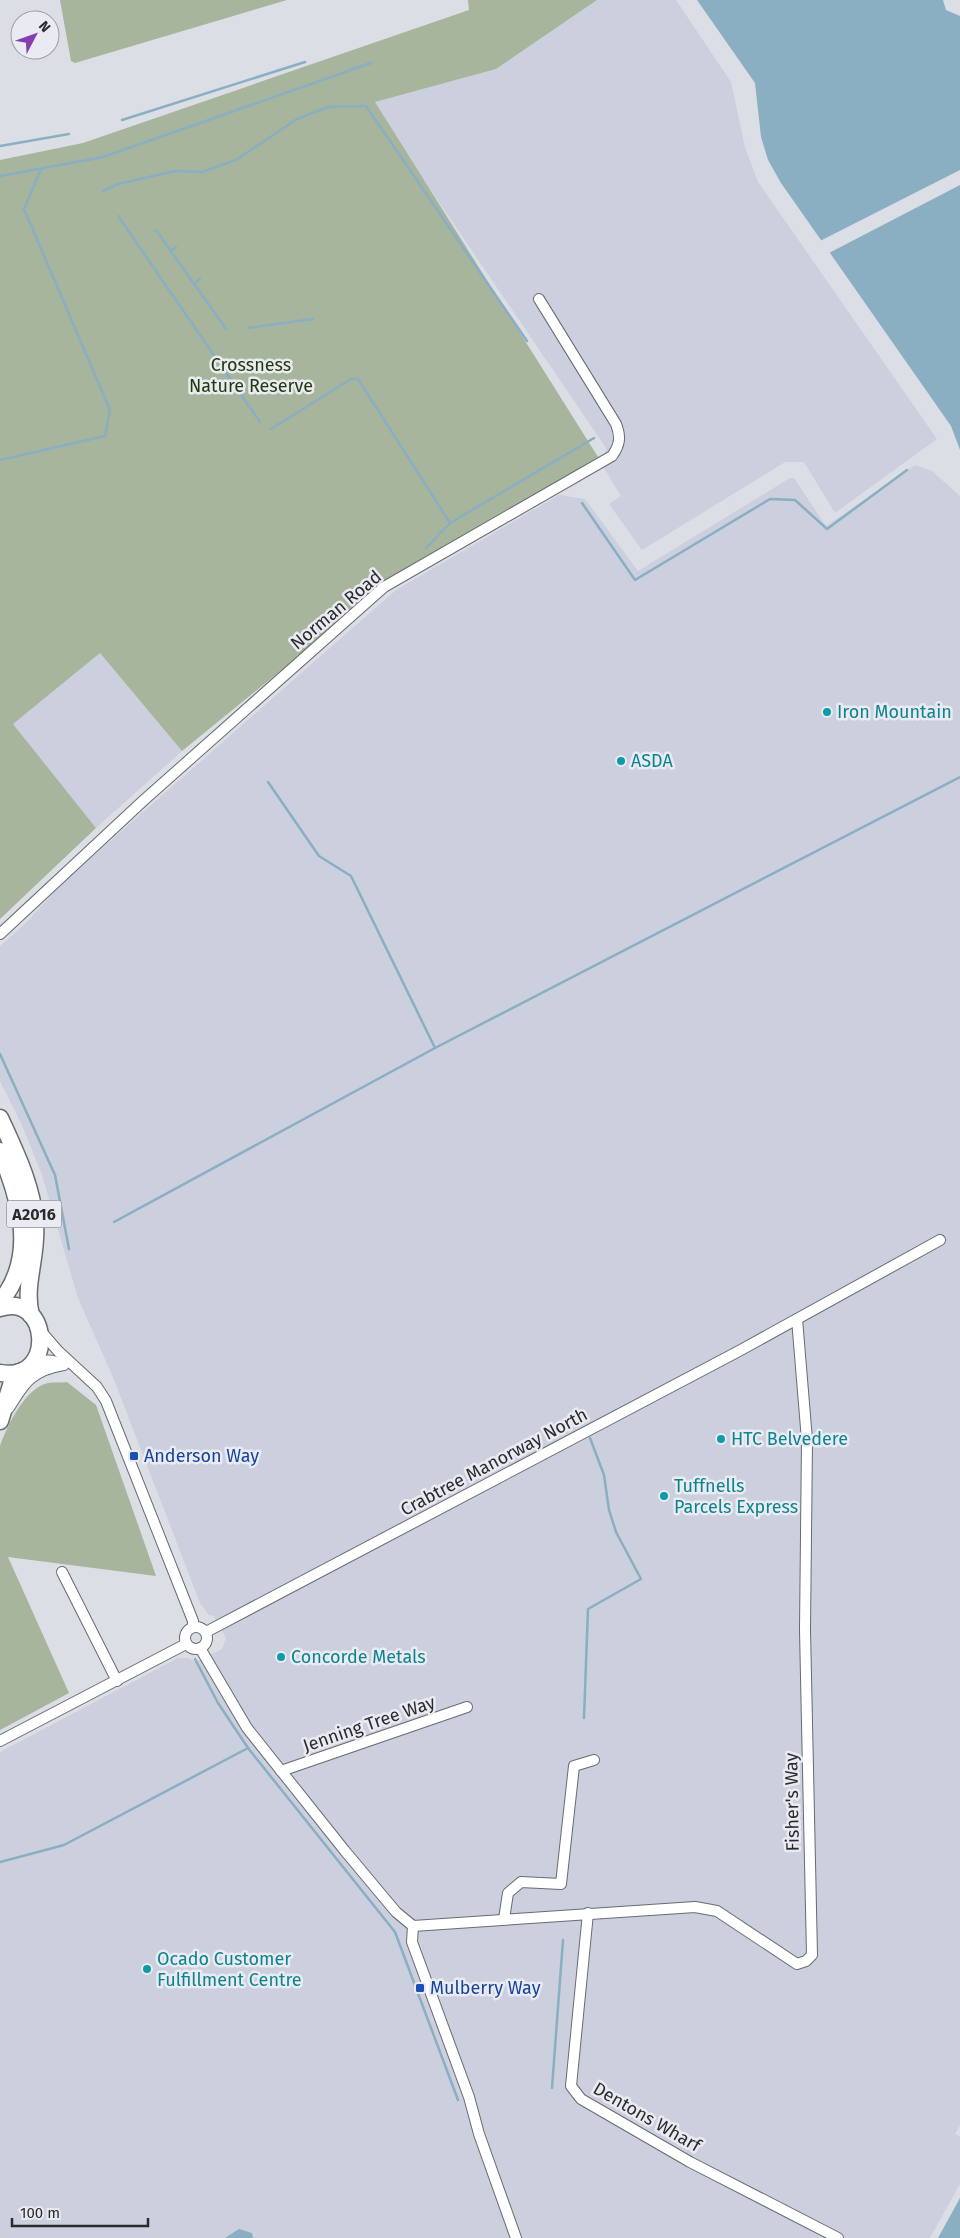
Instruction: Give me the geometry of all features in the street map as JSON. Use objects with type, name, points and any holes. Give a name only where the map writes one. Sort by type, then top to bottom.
[{"type":"main road","name":"A2016","points":[[0,1118],[29,1192],[35,1224],[33,1269],[26,1300],[35,1322]]},
{"type":"main road","name":"A2016","points":[[0,1151],[15,1190],[21,1216],[23,1238],[18,1270],[0,1302]]},
{"type":"main road","points":[[0,1308],[16,1307],[35,1322],[41,1339],[40,1349],[25,1369],[12,1382],[0,1422]]},
{"type":"main road","points":[[0,1374],[25,1369]]},
{"type":"street","name":"Norman Road","points":[[0,934],[137,806],[384,587],[612,456],[620,442],[620,433],[616,424],[539,299]]},
{"type":"street","name":"Crabtree Manorway North","points":[[206,1632],[797,1320],[940,1240]]},
{"type":"street","name":"Fisher's Way","points":[[588,1913],[695,1907],[709,1908],[724,1915],[797,1964],[812,1955],[805,1630],[806,1440],[797,1320]]},
{"type":"street","points":[[35,1322],[76,1368],[98,1387],[111,1413],[193,1621],[193,1627],[184,1636],[186,1644],[194,1649],[200,1648],[206,1643],[206,1632],[200,1628],[193,1627]]},
{"type":"street","points":[[25,1369],[45,1360],[53,1360],[76,1368]]},
{"type":"street","points":[[0,1422],[28,1380],[45,1370],[64,1365]]},
{"type":"street","points":[[62,1572],[117,1681]]},
{"type":"street","points":[[0,1741],[186,1644]]},
{"type":"street","points":[[200,1648],[248,1728],[396,1912],[413,1926],[588,1913]]},
{"type":"street","name":"Jenning Tree Way","points":[[281,1771],[467,1708]]},
{"type":"street","points":[[504,1919],[508,1893],[521,1882],[561,1884],[574,1766],[594,1760]]},
{"type":"street","name":"Dentons Wharf","points":[[588,1913],[571,2086],[581,2099],[690,2162],[838,2238]]},
{"type":"street","points":[[413,1926],[412,1942],[469,2097],[479,2134],[516,2238]]},
{"type":"shaded area","points":[[597,0],[676,0],[731,82],[745,147],[758,182],[937,439],[835,513],[804,462],[785,462],[642,550],[609,504],[621,496],[604,468],[606,448],[415,167],[375,102],[496,69]]},
{"type":"shaded area","points":[[915,465],[932,471],[960,496],[960,2125],[955,2134],[960,2137],[960,2184],[930,2238],[0,2238],[0,1752],[178,1658],[188,1658],[196,1662],[222,1649],[226,1638],[214,1616],[209,1615],[200,1603],[113,1377],[78,1298],[42,1175],[21,1123],[0,1081],[0,946],[26,923],[61,884],[396,590],[559,495],[585,499],[638,571],[790,478],[794,478],[826,526]]},
{"type":"shaded area","points":[[100,653],[182,751],[96,828],[13,724]]},
{"type":"green space","points":[[60,0],[287,0],[75,63],[71,61]]},
{"type":"green space","name":"Crossness Nature Reserve","points":[[468,0],[597,0],[496,69],[375,102],[598,457],[370,598],[182,751],[100,653],[13,724],[96,828],[0,919],[0,160],[83,143],[469,10]]},
{"type":"green space","points":[[67,1382],[96,1405],[156,1576],[8,1557],[69,1693],[0,1730],[0,1446],[12,1419],[32,1392],[48,1383]]},
{"type":"water","points":[[697,0],[960,0],[960,450],[951,426],[781,183],[768,160],[761,137],[755,83]]},
{"type":"water","points":[[960,2198],[960,2238],[938,2238]]},
{"type":"water","points":[[239,2229],[252,2233],[253,2238],[225,2238]]},
{"type":"pier","points":[[943,0],[960,0],[960,16],[946,10]]},
{"type":"pier","points":[[960,170],[960,185],[827,254],[818,242]]},
{"type":"waterway","points":[[122,120],[305,62]]},
{"type":"waterway","points":[[0,176],[103,157],[371,63]]},
{"type":"waterway","points":[[103,191],[118,184],[175,171],[202,172],[236,160],[297,119],[328,107],[366,106],[527,341]]},
{"type":"waterway","points":[[0,146],[69,134]]},
{"type":"waterway","points":[[0,460],[105,436],[110,410],[24,209],[41,169]]},
{"type":"waterway","points":[[118,216],[260,422]]},
{"type":"waterway","points":[[156,230],[226,329]]},
{"type":"waterway","points":[[171,251],[176,247]]},
{"type":"waterway","points":[[194,284],[200,279]]},
{"type":"waterway","points":[[249,328],[313,319]]},
{"type":"waterway","points":[[271,429],[351,379],[358,379],[450,523]]},
{"type":"waterway","points":[[426,548],[450,523],[594,438]]},
{"type":"waterway","points":[[582,503],[635,580],[770,499],[795,500],[827,529],[907,470]]},
{"type":"waterway","points":[[114,1222],[435,1048],[960,777]]},
{"type":"waterway","points":[[268,782],[319,856],[351,876],[435,1048]]},
{"type":"waterway","points":[[0,1054],[55,1175],[69,1249]]},
{"type":"waterway","points":[[584,1718],[588,1609],[641,1579],[616,1532],[609,1510],[604,1475],[590,1438]]},
{"type":"waterway","points":[[195,1659],[218,1703],[248,1748],[395,1932],[458,2100]]},
{"type":"waterway","points":[[0,1862],[64,1845],[248,1748]]},
{"type":"waterway","points":[[552,2088],[563,1940]]},
{"type":"place","name":"Iron Mountain","points":[[827,712]]},
{"type":"place","name":"ASDA","points":[[621,761]]},
{"type":"place","name":"HTC Belvedere","points":[[721,1439]]},
{"type":"place","name":"Anderson Way","points":[[134,1456]]},
{"type":"place","name":"Tuffnells Parcels Express","points":[[664,1496]]},
{"type":"place","name":"Concorde Metals","points":[[281,1657]]},
{"type":"place","name":"Ocado Customer Fulfillment Centre","points":[[147,1969]]},
{"type":"place","name":"Mulberry Way","points":[[420,1988]]}]
